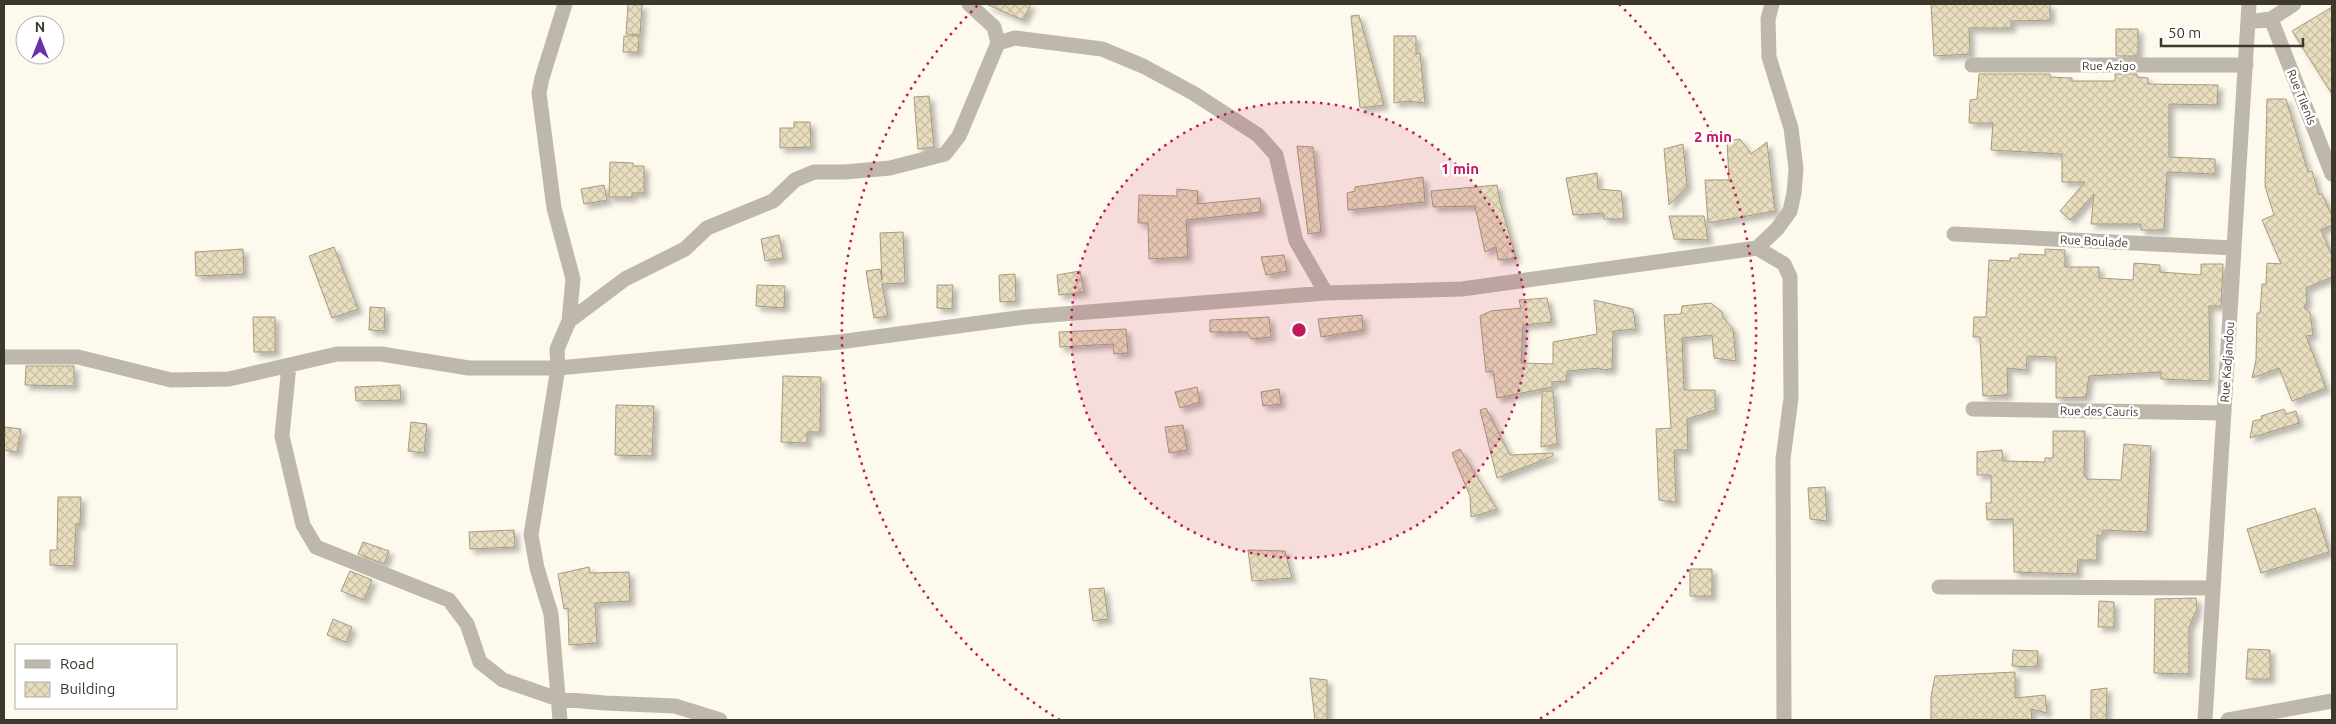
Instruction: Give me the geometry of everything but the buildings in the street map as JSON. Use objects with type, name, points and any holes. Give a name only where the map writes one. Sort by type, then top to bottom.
[{"type":"street","points":[[560,720],[551,614],[537,568],[531,535],[558,368],[557,349],[569,321],[573,279],[554,208],[539,93],[564,4]]},
{"type":"street","points":[[569,321],[625,279],[685,249],[707,228],[773,201],[795,180],[814,172],[845,172],[890,168],[945,154],[959,136],[998,43],[994,27],[969,4]]},
{"type":"street","points":[[4,357],[78,357],[171,380],[229,379],[337,354],[381,354],[470,368],[558,368],[839,342],[1025,316],[1326,293],[1462,289],[1758,248],[1777,229],[1790,211],[1796,169],[1791,128],[1769,57],[1768,19],[1772,4]]},
{"type":"street","name":"Rue Kadjandou","points":[[2205,720],[2249,4]]},
{"type":"street","points":[[2248,22],[2271,19],[2294,4]]},
{"type":"street","name":"Rue Tilenls","points":[[2271,19],[2332,171]]},
{"type":"street","points":[[998,43],[1015,38],[1102,49],[1143,66],[1193,93],[1258,135],[1276,156],[1296,241],[1326,293]]},
{"type":"street","name":"Rue Azigo","points":[[1972,65],[2246,64]]},
{"type":"street","name":"Rue Boulade","points":[[1954,234],[2234,248]]},
{"type":"street","points":[[1758,248],[1784,264],[1790,277],[1791,398],[1783,459],[1784,720]]},
{"type":"street","points":[[289,366],[282,436],[303,525],[316,547],[449,600],[467,624],[480,662],[503,680],[558,699],[675,706],[720,720]]},
{"type":"street","name":"Rue des Cauris","points":[[1973,409],[2224,413]]},
{"type":"street","points":[[1939,587],[2213,588]]},
{"type":"street","points":[[2228,720],[2332,701]]}]
